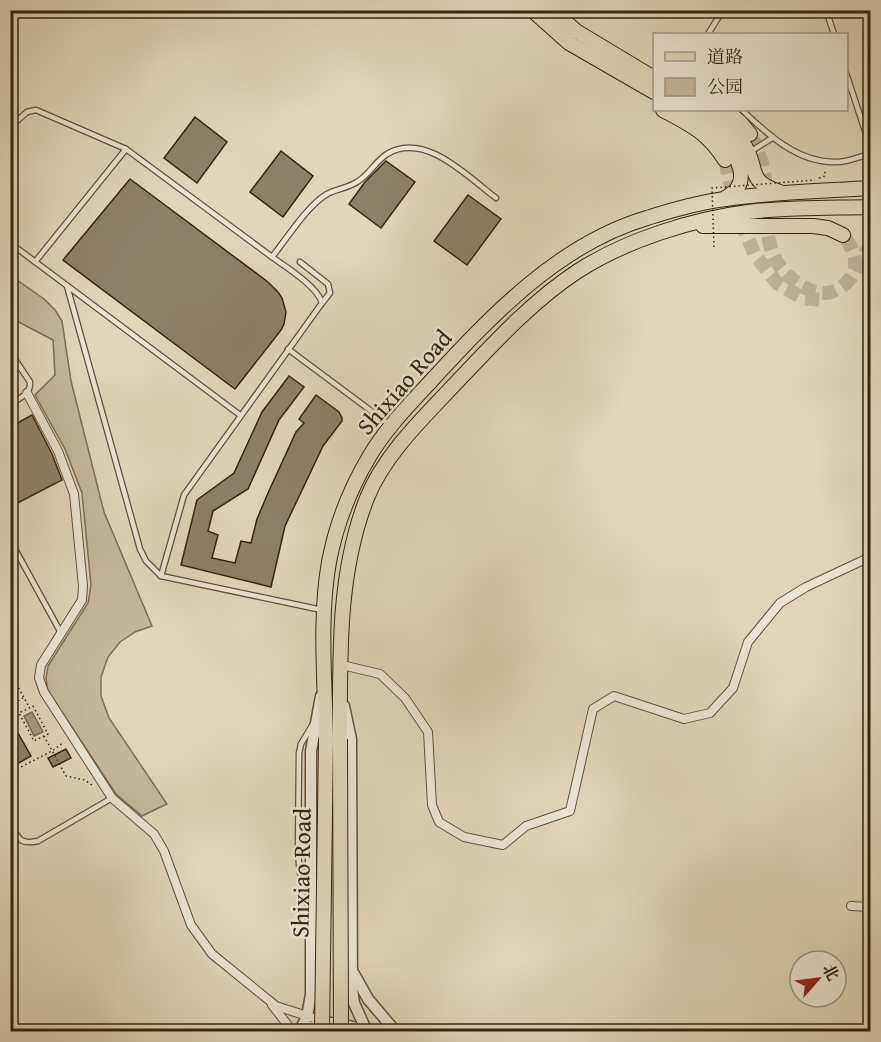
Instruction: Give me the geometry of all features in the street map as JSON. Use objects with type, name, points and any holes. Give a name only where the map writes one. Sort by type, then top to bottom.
[{"type":"main road","points":[[532,10],[569,43],[635,74],[653,78]]},
{"type":"main road","points":[[552,10],[576,32],[635,74],[653,91]]},
{"type":"main road","points":[[635,74],[653,73]]},
{"type":"main road","points":[[635,74],[653,100]]},
{"type":"main road","points":[[665,111],[698,128],[714,143],[725,160]]},
{"type":"main road","points":[[688,111],[723,135],[736,154],[742,175],[737,189],[724,199]]},
{"type":"main road","points":[[709,111],[732,128],[746,148],[753,173],[763,187],[784,194]]},
{"type":"main road","points":[[727,111],[750,134]]},
{"type":"main road","name":"Shixiao Road","points":[[325,1027],[325,611],[329,562],[345,506],[370,455],[391,425],[493,316],[546,271],[593,241],[645,218],[724,199],[870,188]]},
{"type":"main road","name":"Shixiao Road","points":[[341,1032],[340,689],[346,579],[356,532],[368,496],[405,438],[483,354],[529,310],[557,286],[601,258],[626,246],[683,226],[750,212],[870,207]]},
{"type":"main road","points":[[683,226],[813,226],[828,228],[843,235]]},
{"type":"street","points":[[27,393],[68,473],[74,494],[83,586],[82,600],[41,665],[39,678],[44,693],[112,798],[154,834],[164,851],[191,925],[212,954],[268,1000],[325,1027]]},
{"type":"street","points":[[342,665],[380,674],[405,698],[428,732],[432,805],[439,822],[464,837],[503,844],[526,826],[570,811],[593,709],[614,696],[684,719],[710,713],[733,688],[748,642],[780,603],[806,587],[870,557]]},
{"type":"street","points":[[300,1032],[307,1017],[311,994],[311,751],[325,681]]},
{"type":"street","points":[[340,689],[351,739],[354,1003],[366,1032]]},
{"type":"street","points":[[851,906],[870,907]]},
{"type":"street","points":[[352,970],[368,999],[396,1032]]},
{"type":"street","points":[[268,1000],[287,1024],[290,1032]]},
{"type":"street","points":[[300,1032],[317,1024],[325,1027],[346,1024],[366,1032]]},
{"type":"lane","points":[[709,33],[723,10]]},
{"type":"lane","points":[[826,10],[834,33]]},
{"type":"lane","points":[[848,79],[870,146]]},
{"type":"lane","points":[[10,128],[27,112],[36,110],[126,149],[313,289],[321,298],[322,303]]},
{"type":"lane","points":[[743,111],[771,138],[811,159],[835,163],[870,154]]},
{"type":"lane","points":[[748,154],[771,138]]},
{"type":"lane","points":[[272,257],[318,201],[332,192],[356,183],[377,162],[389,153],[400,149],[414,148],[444,158],[496,198]]},
{"type":"lane","points":[[35,262],[126,149]]},
{"type":"lane","points":[[10,243],[240,415]]},
{"type":"lane","points":[[161,576],[184,495],[330,292],[328,284],[300,262]]},
{"type":"lane","points":[[67,286],[140,549],[146,561],[161,576],[325,611]]},
{"type":"lane","points":[[288,349],[391,425]]},
{"type":"lane","points":[[10,352],[30,382],[27,393],[10,404]]},
{"type":"lane","points":[[10,540],[61,633]]},
{"type":"lane","points":[[10,824],[20,839],[27,843],[38,842],[112,798]]},
{"type":"path","points":[[714,247],[712,188],[815,180],[825,176],[825,161]]},
{"type":"path","points":[[10,672],[29,708]]},
{"type":"path","points":[[10,705],[24,698]]},
{"type":"path","points":[[33,706],[48,734],[44,735],[34,741],[19,713],[33,706]]},
{"type":"path","points":[[44,735],[66,776],[85,780],[94,786]]},
{"type":"path","points":[[14,765],[17,769],[72,736]]},
{"type":"green space","points":[[10,275],[44,299],[62,321],[71,381],[104,512],[152,626],[135,632],[120,642],[108,657],[101,677],[101,696],[109,718],[167,804],[142,816],[116,794],[48,691],[46,678],[48,666],[88,603],[91,585],[82,493],[65,449],[35,395],[55,375],[53,340],[11,318]]},
{"type":"shaded area","points":[[32,712],[43,732],[34,736],[24,716]]},
{"type":"building","points":[[195,117],[227,142],[197,183],[164,158]]},
{"type":"building","points":[[281,151],[313,176],[283,217],[250,192]]},
{"type":"building","points":[[386,161],[415,182],[381,228],[349,204],[365,182]]},
{"type":"building","points":[[130,179],[268,282],[282,298],[286,312],[281,330],[235,389],[63,260]]},
{"type":"building","points":[[468,195],[501,219],[467,265],[434,241]]},
{"type":"building","points":[[289,376],[304,387],[279,420],[248,489],[213,511],[208,531],[218,535],[212,558],[235,563],[241,541],[251,543],[257,519],[268,493],[296,432],[304,423],[299,419],[316,395],[339,412],[342,421],[323,446],[285,526],[271,587],[181,565],[197,500],[234,473],[262,412]]},
{"type":"building","points":[[32,415],[52,454],[62,480],[10,507],[10,427]]},
{"type":"building","points":[[10,719],[31,756],[10,768]]},
{"type":"building","points":[[66,749],[71,758],[53,767],[48,758]]},
{"type":"tunnel","points":[[750,134],[763,168],[770,246],[775,259],[784,271],[799,284],[814,292],[826,293],[839,289],[849,280],[855,269],[853,251],[843,235]]},
{"type":"tunnel","points":[[725,160],[736,211],[755,255],[777,283],[802,298],[821,300]]},
{"type":"tunnel","points":[[860,273],[870,246]]}]
